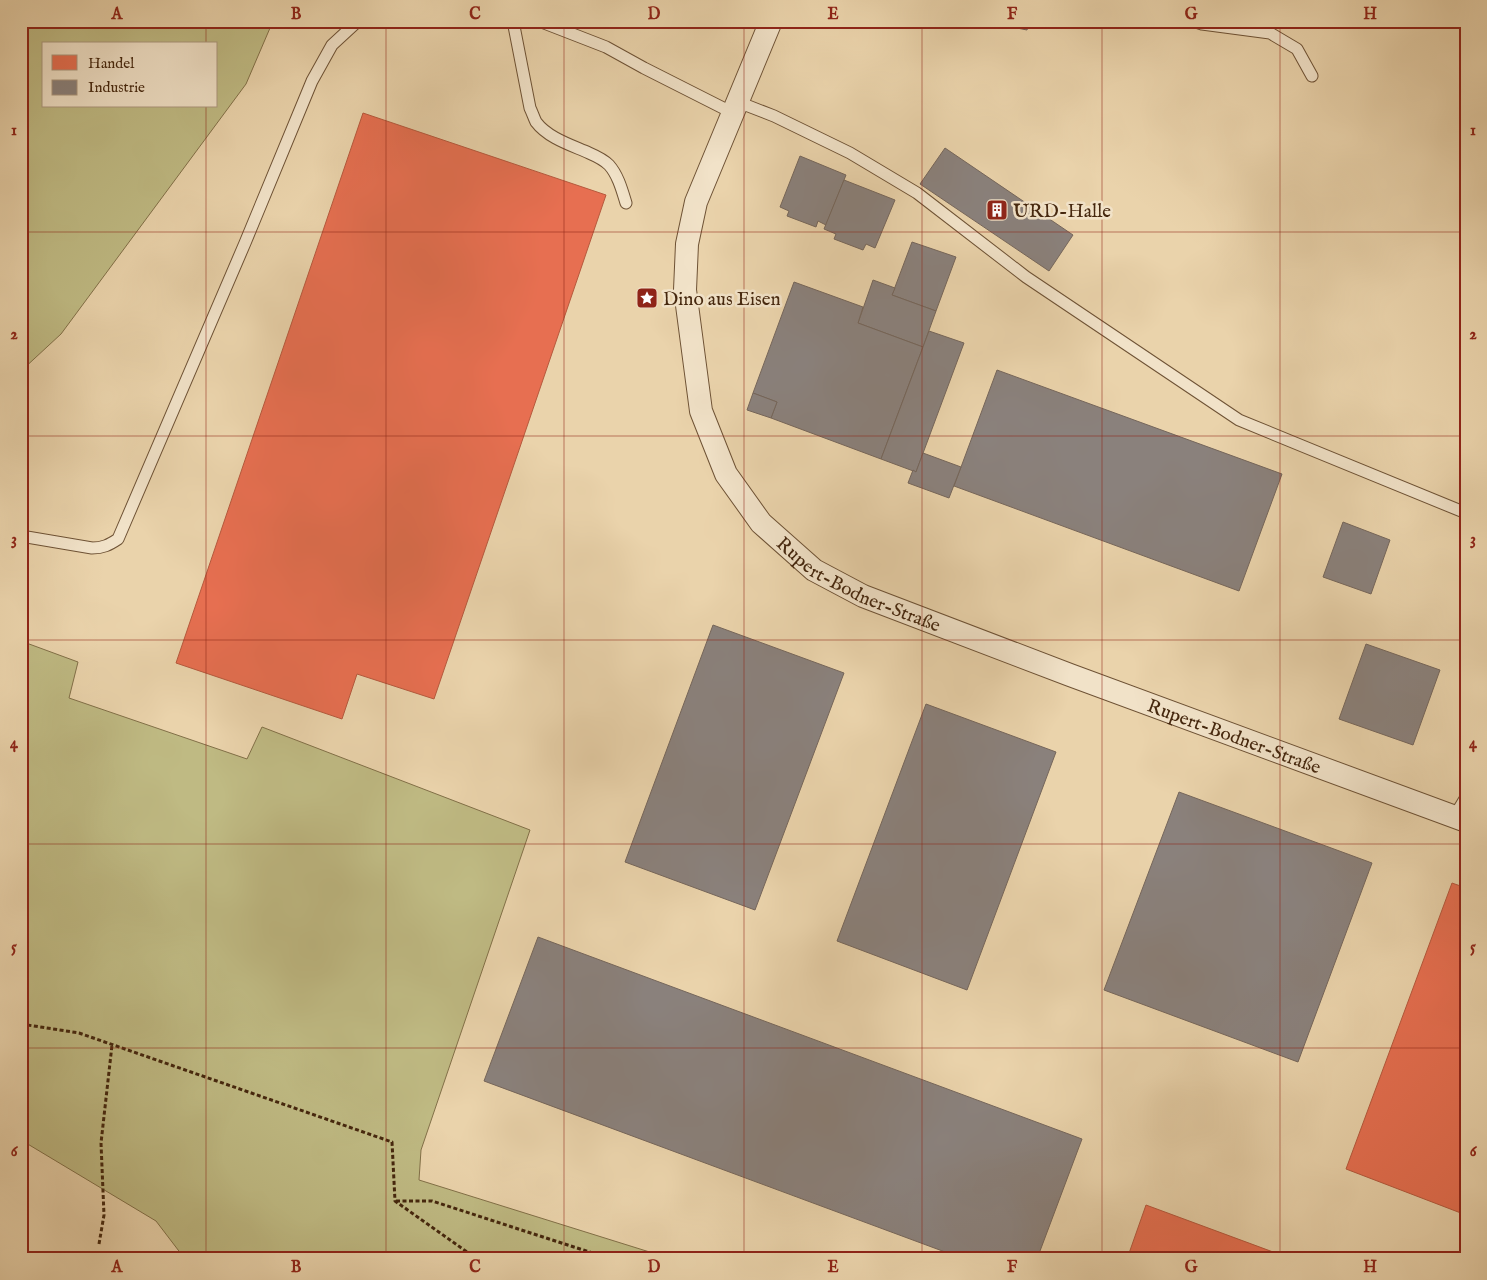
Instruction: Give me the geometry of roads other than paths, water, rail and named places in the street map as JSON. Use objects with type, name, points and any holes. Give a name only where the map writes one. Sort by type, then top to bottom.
[{"type":"street","name":"Rupert-Bodner-Straße","points":[[771,21],[696,202],[686,244],[685,290],[701,411],[726,474],[761,523],[814,570],[863,596],[1070,675],[1460,819]]},
{"type":"lane","points":[[21,536],[92,548],[102,548],[118,539],[246,243],[312,81],[332,45],[358,21]]},
{"type":"lane","points":[[513,21],[530,108],[535,120],[544,130],[608,164],[614,171],[626,203]]},
{"type":"lane","points":[[539,21],[606,47],[736,108],[774,116],[850,152],[917,193],[1026,276],[1239,420],[1466,513]]},
{"type":"lane","points":[[1193,21],[1202,24],[1270,33],[1297,49],[1312,76]]},
{"type":"lane","points":[[1460,819],[1466,797]]},
{"type":"place","name":"URD-Halle","points":[[997,210]]},
{"type":"place","name":"Dino aus Eisen","points":[[647,298]]}]
